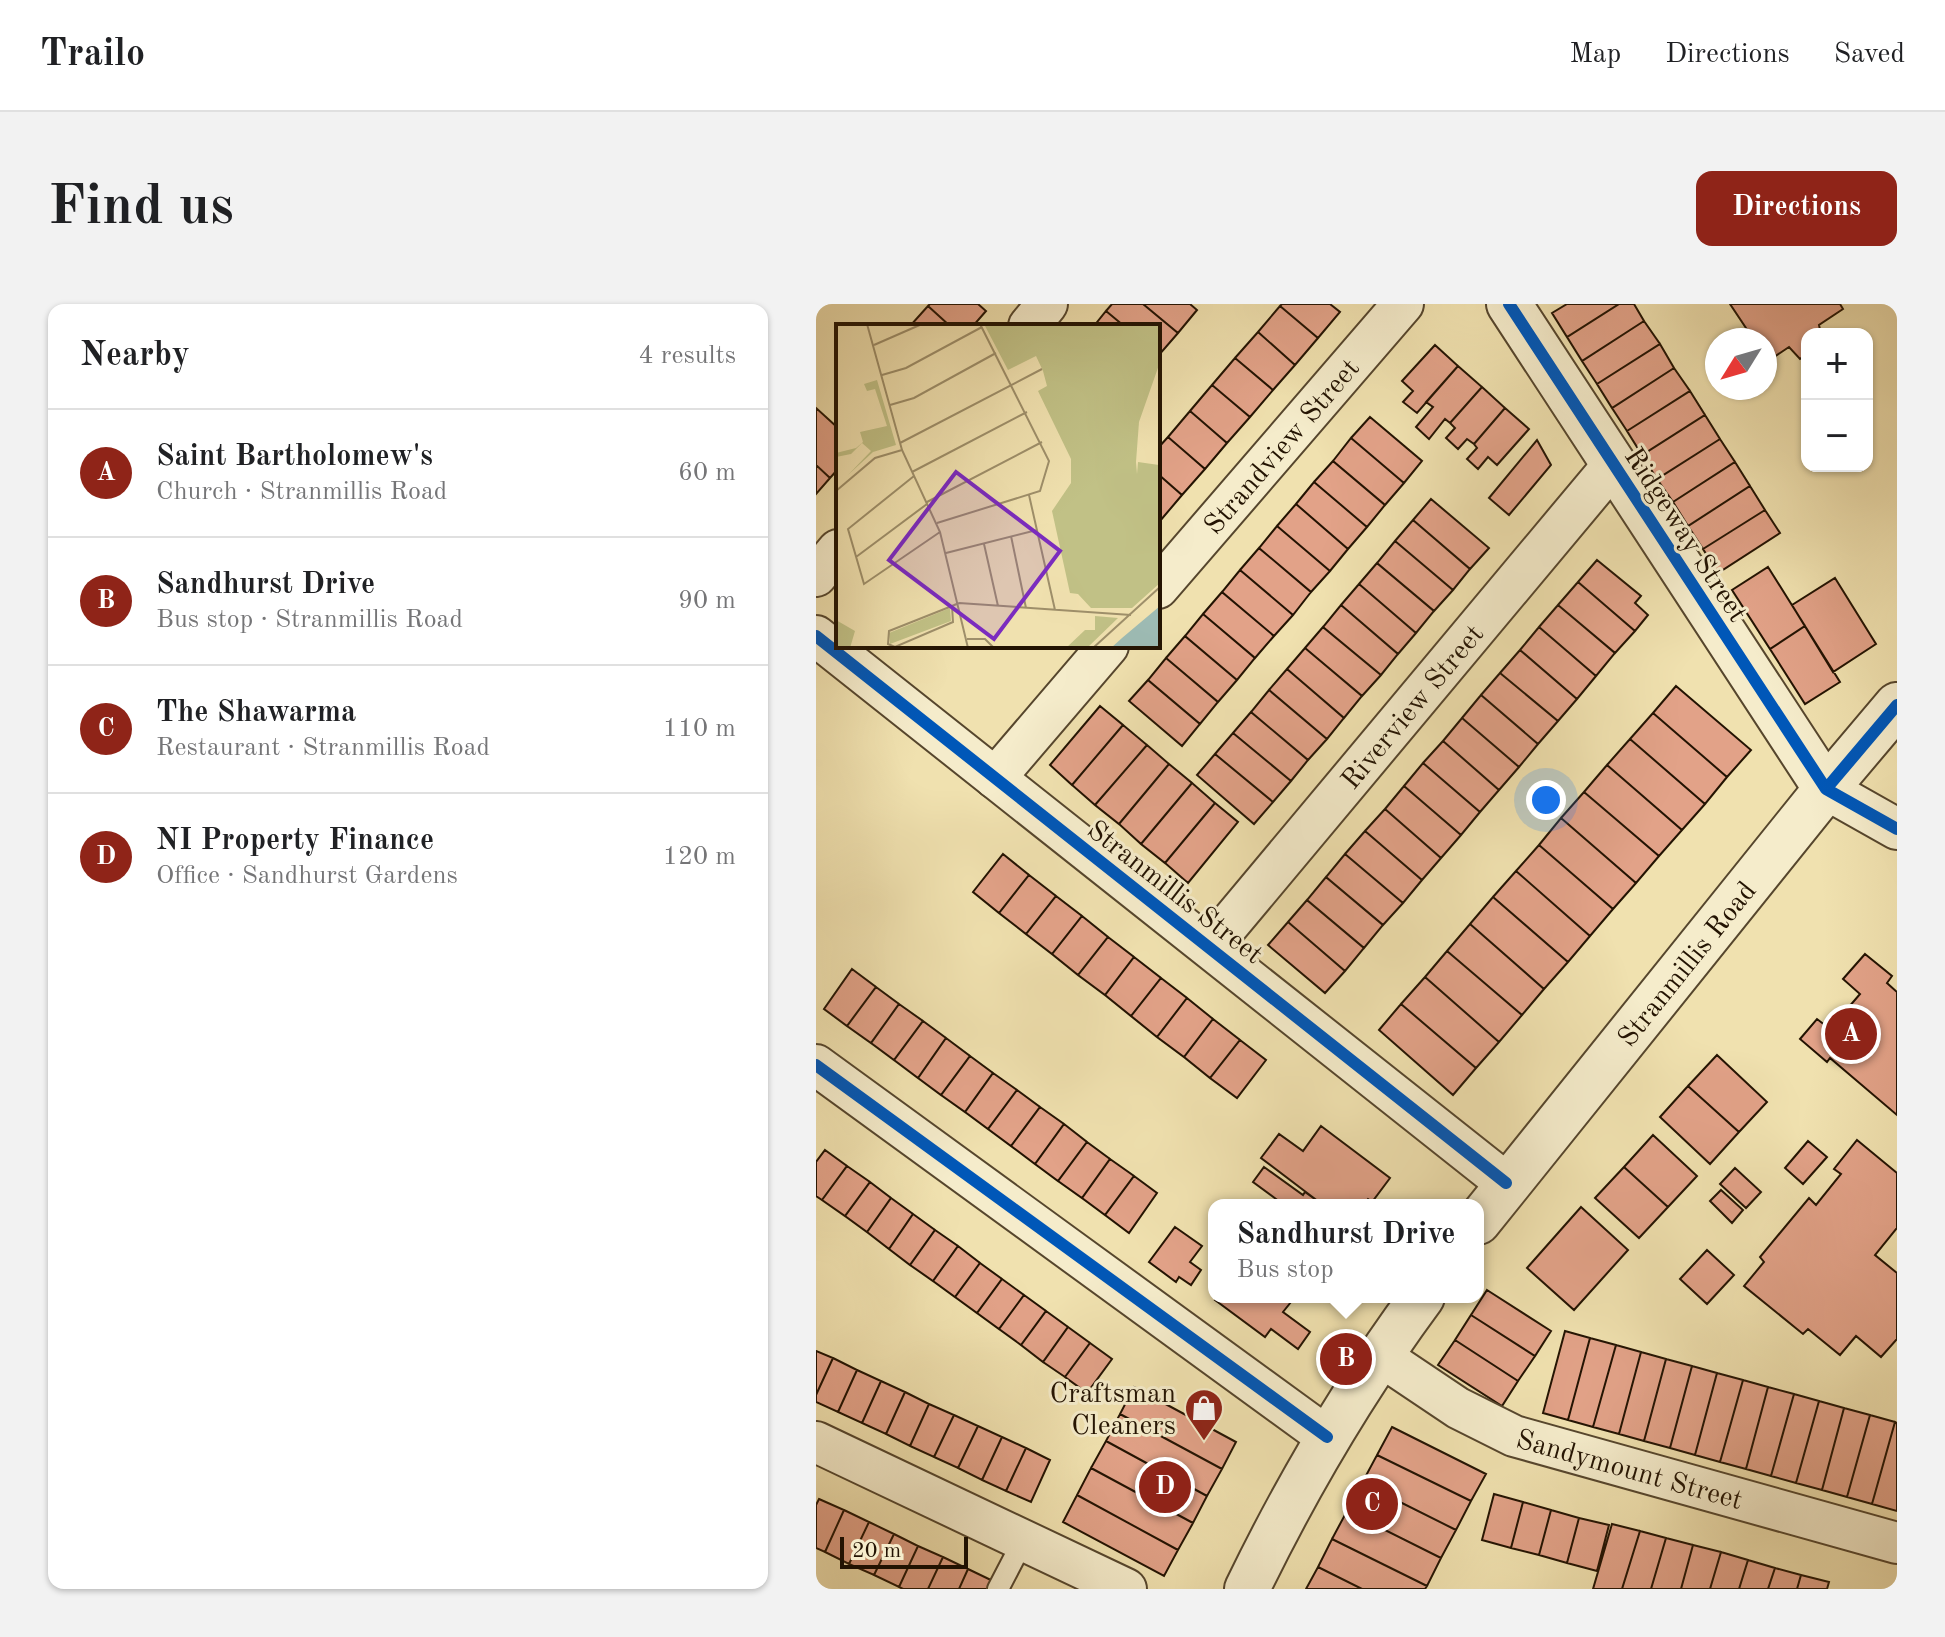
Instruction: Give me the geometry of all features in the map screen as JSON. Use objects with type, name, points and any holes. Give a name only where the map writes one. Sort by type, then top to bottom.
[{"type":"street","points":[[1031,324],[1047,304]]},
{"type":"street","name":"Strandview Street","points":[[1160,586],[1403,304]]},
{"type":"street","name":"Ridgeway Street","points":[[1509,304],[1826,789]]},
{"type":"street","name":"Riverview Street","points":[[1210,947],[1613,465]]},
{"type":"street","points":[[816,576],[836,552]]},
{"type":"street","name":"Stranmillis Street","points":[[816,636],[1506,1183]]},
{"type":"street","points":[[995,778],[1106,648]]},
{"type":"street","name":"Stranmillis Road","points":[[1484,1214],[1897,705]]},
{"type":"street","points":[[1826,789],[1894,822]]},
{"type":"street","points":[[816,1065],[1327,1437]]},
{"type":"street","points":[[1247,1589],[1327,1437],[1379,1355],[1418,1303]]},
{"type":"street","name":"Sandymount Street","points":[[1379,1355],[1458,1408],[1514,1436],[1897,1543]]},
{"type":"street","points":[[816,1442],[1126,1589]]},
{"type":"lane","points":[[998,1589],[1024,1539]]},
{"type":"building","points":[[978,304],[986,311],[975,324],[948,324],[928,306]]},
{"type":"building","points":[[1112,304],[1143,304],[1178,333],[1160,354],[1160,324],[1122,324],[1106,311]]},
{"type":"building","points":[[1143,304],[1190,304],[1197,310],[1178,333]]},
{"type":"building","points":[[1330,304],[1340,312],[1318,338],[1280,306]]},
{"type":"building","points":[[1567,304],[1619,304],[1567,337],[1552,313]]},
{"type":"building","points":[[1619,304],[1634,304],[1644,321],[1582,361],[1567,337]]},
{"type":"building","points":[[1730,304],[1840,304],[1843,309],[1819,325],[1820,328],[1801,328],[1800,359],[1789,347],[1777,355],[1777,328],[1746,328]]},
{"type":"building","points":[[928,306],[948,324],[912,324]]},
{"type":"building","points":[[1280,306],[1318,338],[1295,365],[1258,332]]},
{"type":"building","points":[[1106,311],[1122,324],[1096,324]]},
{"type":"building","points":[[1644,321],[1660,344],[1597,384],[1582,361]]},
{"type":"building","points":[[1258,332],[1295,365],[1273,390],[1235,358]]},
{"type":"building","points":[[1660,344],[1674,368],[1612,408],[1597,384]]},
{"type":"building","points":[[1435,345],[1458,366],[1417,413],[1403,402],[1413,391],[1402,381]]},
{"type":"building","points":[[1235,358],[1273,390],[1250,417],[1212,385]]},
{"type":"building","points":[[1458,366],[1482,387],[1450,423],[1445,419],[1429,439],[1416,427],[1433,407],[1426,402]]},
{"type":"building","points":[[1674,368],[1690,391],[1627,431],[1612,408]]},
{"type":"building","points":[[1212,385],[1250,417],[1227,443],[1190,411]]},
{"type":"building","points":[[1482,387],[1505,408],[1474,444],[1467,439],[1458,449],[1446,438],[1455,428],[1450,423]]},
{"type":"building","points":[[1690,391],[1705,415],[1642,455],[1627,431]]},
{"type":"building","points":[[816,408],[836,426],[836,471],[830,478],[816,465]]},
{"type":"building","points":[[1505,408],[1529,429],[1497,465],[1488,457],[1478,469],[1467,459],[1477,448],[1474,444]]},
{"type":"building","points":[[1190,411],[1227,443],[1205,469],[1168,437]]},
{"type":"building","points":[[1705,415],[1720,439],[1657,479],[1642,455]]},
{"type":"building","points":[[1370,417],[1422,461],[1404,483],[1351,438]]},
{"type":"building","points":[[1168,437],[1205,469],[1182,495],[1160,476],[1160,446]]},
{"type":"building","points":[[1351,438],[1404,483],[1385,505],[1333,461]]},
{"type":"building","points":[[1720,439],[1735,462],[1673,502],[1657,479]]},
{"type":"building","points":[[1537,440],[1551,465],[1509,515],[1489,498]]},
{"type":"building","points":[[1333,461],[1385,505],[1367,527],[1314,482]]},
{"type":"building","points":[[1735,462],[1750,486],[1688,526],[1673,502]]},
{"type":"building","points":[[816,465],[830,478],[816,494]]},
{"type":"building","points":[[1160,476],[1182,495],[1160,521]]},
{"type":"building","points":[[1314,482],[1367,527],[1348,549],[1296,504]]},
{"type":"building","points":[[1750,486],[1765,510],[1703,549],[1688,526]]},
{"type":"building","points":[[1431,499],[1489,548],[1470,569],[1413,520]]},
{"type":"building","points":[[1296,504],[1348,549],[1330,571],[1277,526]]},
{"type":"building","points":[[1765,510],[1780,533],[1718,573],[1703,549]]},
{"type":"building","points":[[1413,520],[1470,569],[1453,590],[1395,541]]},
{"type":"building","points":[[1277,526],[1330,571],[1311,592],[1259,548]]},
{"type":"building","points":[[1395,541],[1453,590],[1434,611],[1377,563]]},
{"type":"building","points":[[1259,548],[1311,592],[1293,615],[1240,570]]},
{"type":"building","points":[[1597,560],[1641,596],[1635,603],[1648,615],[1635,631],[1578,582]]},
{"type":"building","points":[[1377,563],[1434,611],[1416,633],[1359,584]]},
{"type":"building","points":[[1768,567],[1805,626],[1770,649],[1732,590]]},
{"type":"building","points":[[1240,570],[1293,615],[1274,636],[1222,592]]},
{"type":"building","points":[[1835,578],[1876,644],[1833,672],[1792,605]]},
{"type":"building","points":[[1578,582],[1635,631],[1615,653],[1558,605]]},
{"type":"building","points":[[1359,584],[1416,633],[1398,654],[1341,605]]},
{"type":"building","points":[[1222,592],[1274,636],[1255,658],[1203,614]]},
{"type":"building","points":[[1341,605],[1398,654],[1381,675],[1323,627]]},
{"type":"building","points":[[1558,605],[1615,653],[1596,676],[1539,627]]},
{"type":"building","points":[[1203,614],[1255,658],[1237,680],[1185,636]]},
{"type":"building","points":[[1805,626],[1840,682],[1805,704],[1770,649]]},
{"type":"building","points":[[1323,627],[1381,675],[1362,696],[1305,648]]},
{"type":"building","points":[[1539,627],[1596,676],[1577,699],[1520,650]]},
{"type":"building","points":[[1185,636],[1237,680],[1218,702],[1166,658]]},
{"type":"building","points":[[1305,648],[1362,696],[1344,718],[1287,669]]},
{"type":"building","points":[[1520,650],[1577,699],[1558,721],[1500,673]]},
{"type":"building","points":[[1166,658],[1218,702],[1200,724],[1148,680]]},
{"type":"building","points":[[1287,669],[1344,718],[1327,739],[1269,690]]},
{"type":"building","points":[[1500,673],[1558,721],[1538,744],[1481,695]]},
{"type":"building","points":[[1148,680],[1200,724],[1182,746],[1129,701]]},
{"type":"building","points":[[1676,686],[1751,750],[1727,777],[1653,713]]},
{"type":"building","points":[[1269,690],[1327,739],[1308,760],[1251,712]]},
{"type":"building","points":[[1481,695],[1538,744],[1519,767],[1462,718]]},
{"type":"building","points":[[1100,706],[1123,725],[1072,785],[1050,765]]},
{"type":"building","points":[[1251,712],[1308,760],[1291,781],[1233,733]]},
{"type":"building","points":[[1653,713],[1727,777],[1705,804],[1630,739]]},
{"type":"building","points":[[1462,718],[1519,767],[1499,790],[1443,741]]},
{"type":"building","points":[[1123,725],[1147,745],[1095,805],[1072,785]]},
{"type":"building","points":[[1233,733],[1291,781],[1273,802],[1215,754]]},
{"type":"building","points":[[1630,739],[1705,804],[1682,830],[1607,765]]},
{"type":"building","points":[[1443,741],[1499,790],[1480,812],[1423,763]]},
{"type":"building","points":[[1147,745],[1169,764],[1119,824],[1095,805]]},
{"type":"building","points":[[1215,754],[1273,802],[1254,824],[1197,775]]},
{"type":"building","points":[[1423,763],[1480,812],[1461,835],[1404,786]]},
{"type":"building","points":[[1169,764],[1192,783],[1141,844],[1119,824]]},
{"type":"building","points":[[1607,765],[1682,830],[1659,856],[1584,792]]},
{"type":"building","points":[[1192,783],[1215,803],[1165,863],[1141,844]]},
{"type":"building","points":[[1404,786],[1461,835],[1441,858],[1385,809]]},
{"type":"building","points":[[1584,792],[1659,856],[1636,883],[1561,818]]},
{"type":"building","points":[[1215,803],[1238,822],[1188,883],[1165,863]]},
{"type":"building","points":[[1385,809],[1441,858],[1422,880],[1365,831]]},
{"type":"building","points":[[1561,818],[1636,883],[1613,909],[1539,845]]},
{"type":"building","points":[[1365,831],[1422,880],[1403,903],[1345,854]]},
{"type":"building","points":[[1539,845],[1613,909],[1590,936],[1516,871]]},
{"type":"building","points":[[1003,854],[1029,875],[999,913],[973,892]]},
{"type":"building","points":[[1345,854],[1403,903],[1383,925],[1326,877]]},
{"type":"building","points":[[1516,871],[1590,936],[1568,962],[1493,897]]},
{"type":"building","points":[[1029,875],[1056,896],[1026,934],[999,913]]},
{"type":"building","points":[[1326,877],[1383,925],[1364,948],[1307,900]]},
{"type":"building","points":[[1056,896],[1082,916],[1052,954],[1026,934]]},
{"type":"building","points":[[1493,897],[1568,962],[1544,989],[1470,924]]},
{"type":"building","points":[[1307,900],[1364,948],[1345,971],[1288,922]]},
{"type":"building","points":[[1082,916],[1108,937],[1078,975],[1052,954]]},
{"type":"building","points":[[1288,922],[1345,971],[1325,993],[1268,945]]},
{"type":"building","points":[[1470,924],[1544,989],[1522,1015],[1447,951]]},
{"type":"building","points":[[1108,937],[1134,957],[1105,995],[1078,975]]},
{"type":"building","points":[[1447,951],[1522,1015],[1499,1042],[1425,977]]},
{"type":"building","points":[[1865,954],[1892,976],[1887,983],[1897,992],[1897,1115],[1830,1058],[1827,1062],[1800,1039],[1817,1019],[1830,1029],[1860,994],[1843,979]]},
{"type":"building","points":[[1134,957],[1161,978],[1131,1016],[1105,995]]},
{"type":"building","points":[[852,969],[876,987],[847,1026],[824,1009]]},
{"type":"building","points":[[1425,977],[1499,1042],[1476,1068],[1401,1004]]},
{"type":"building","points":[[1161,978],[1187,998],[1157,1037],[1131,1016]]},
{"type":"building","points":[[876,987],[899,1004],[871,1043],[847,1026]]},
{"type":"building","points":[[1187,998],[1213,1019],[1184,1057],[1157,1037]]},
{"type":"building","points":[[899,1004],[923,1021],[894,1060],[871,1043]]},
{"type":"building","points":[[1401,1004],[1476,1068],[1453,1095],[1379,1030]]},
{"type":"building","points":[[1213,1019],[1240,1040],[1210,1078],[1184,1057]]},
{"type":"building","points":[[923,1021],[946,1038],[918,1078],[894,1060]]},
{"type":"building","points":[[946,1038],[970,1056],[941,1095],[918,1078]]},
{"type":"building","points":[[1240,1040],[1266,1060],[1237,1098],[1210,1078]]},
{"type":"building","points":[[1717,1055],[1767,1102],[1739,1132],[1688,1086]]},
{"type":"building","points":[[970,1056],[993,1073],[965,1112],[941,1095]]},
{"type":"building","points":[[993,1073],[1017,1090],[988,1129],[965,1112]]},
{"type":"building","points":[[1688,1086],[1739,1132],[1710,1164],[1660,1117]]},
{"type":"building","points":[[1017,1090],[1040,1107],[1011,1146],[988,1129]]},
{"type":"building","points":[[1040,1107],[1064,1124],[1035,1164],[1011,1146]]},
{"type":"building","points":[[1064,1124],[1087,1142],[1058,1181],[1035,1164]]},
{"type":"building","points":[[1321,1126],[1390,1178],[1374,1199],[1315,1199],[1261,1158],[1279,1134],[1303,1151]]},
{"type":"building","points":[[1653,1135],[1697,1176],[1668,1207],[1624,1167]]},
{"type":"building","points":[[1857,1140],[1897,1173],[1897,1228],[1875,1255],[1897,1273],[1897,1339],[1881,1357],[1856,1336],[1840,1355],[1808,1329],[1803,1334],[1744,1286],[1764,1262],[1760,1257],[1809,1198],[1816,1205],[1841,1174],[1834,1169]]},
{"type":"building","points":[[1808,1141],[1827,1157],[1803,1184],[1785,1168]]},
{"type":"building","points":[[1087,1142],[1110,1159],[1082,1198],[1058,1181]]},
{"type":"building","points":[[825,1150],[847,1166],[822,1200],[816,1196],[816,1162]]},
{"type":"building","points":[[1110,1159],[1134,1176],[1105,1215],[1082,1198]]},
{"type":"building","points":[[847,1166],[870,1182],[845,1216],[822,1200]]},
{"type":"building","points":[[1264,1167],[1303,1195],[1305,1192],[1315,1199],[1276,1199],[1253,1182]]},
{"type":"building","points":[[1624,1167],[1668,1207],[1639,1238],[1595,1198]]},
{"type":"building","points":[[1735,1168],[1761,1192],[1746,1208],[1720,1184]]},
{"type":"building","points":[[1134,1176],[1157,1193],[1129,1233],[1105,1215]]},
{"type":"building","points":[[870,1182],[891,1198],[867,1232],[845,1216]]},
{"type":"building","points":[[1721,1190],[1743,1210],[1732,1223],[1710,1201]]},
{"type":"building","points":[[891,1198],[913,1214],[889,1249],[867,1232]]},
{"type":"building","points":[[1581,1207],[1628,1250],[1574,1310],[1527,1268]]},
{"type":"building","points":[[913,1214],[935,1230],[910,1265],[889,1249]]},
{"type":"building","points":[[1175,1227],[1202,1246],[1190,1262],[1201,1270],[1191,1285],[1179,1277],[1176,1282],[1149,1262]]},
{"type":"building","points":[[935,1230],[958,1246],[933,1281],[910,1265]]},
{"type":"building","points":[[958,1246],[980,1263],[955,1297],[933,1281]]},
{"type":"building","points":[[1707,1250],[1734,1275],[1707,1304],[1680,1279]]},
{"type":"building","points":[[980,1263],[1002,1279],[977,1313],[955,1297]]},
{"type":"building","points":[[1002,1279],[1024,1295],[999,1329],[977,1313]]},
{"type":"building","points":[[1487,1290],[1551,1331],[1535,1356],[1471,1315],[1479,1303],[1484,1303]]},
{"type":"building","points":[[1024,1295],[1046,1311],[1021,1345],[999,1329]]},
{"type":"building","points":[[1219,1303],[1290,1303],[1283,1312],[1310,1332],[1298,1349],[1271,1329],[1265,1337]]},
{"type":"building","points":[[1046,1311],[1068,1327],[1043,1362],[1021,1345]]},
{"type":"building","points":[[1471,1315],[1535,1356],[1518,1381],[1455,1340]]},
{"type":"building","points":[[1068,1327],[1090,1343],[1065,1377],[1043,1362]]},
{"type":"building","points":[[1565,1331],[1590,1338],[1568,1420],[1543,1413]]},
{"type":"building","points":[[1590,1338],[1616,1345],[1593,1427],[1568,1420]]},
{"type":"building","points":[[1455,1340],[1518,1381],[1502,1406],[1438,1365]]},
{"type":"building","points":[[1090,1343],[1112,1359],[1087,1393],[1065,1377]]},
{"type":"building","points":[[1616,1345],[1641,1352],[1619,1434],[1593,1427]]},
{"type":"building","points":[[816,1351],[833,1358],[816,1395]]},
{"type":"building","points":[[1641,1352],[1666,1359],[1644,1441],[1619,1434]]},
{"type":"building","points":[[833,1358],[857,1370],[838,1412],[816,1402],[816,1395]]},
{"type":"building","points":[[1666,1359],[1692,1366],[1670,1448],[1644,1441]]},
{"type":"building","points":[[1692,1366],[1717,1373],[1695,1455],[1670,1448]]},
{"type":"building","points":[[857,1370],[881,1381],[862,1423],[838,1412]]},
{"type":"building","points":[[1717,1373],[1743,1380],[1720,1462],[1695,1455]]},
{"type":"building","points":[[1743,1380],[1768,1387],[1746,1469],[1720,1462]]},
{"type":"building","points":[[881,1381],[905,1392],[886,1434],[862,1423]]},
{"type":"building","points":[[1134,1387],[1236,1442],[1222,1469],[1120,1414]]},
{"type":"building","points":[[1768,1387],[1794,1394],[1771,1476],[1746,1469]]},
{"type":"building","points":[[905,1392],[929,1404],[910,1446],[886,1434]]},
{"type":"building","points":[[1794,1394],[1819,1401],[1796,1483],[1771,1476]]},
{"type":"building","points":[[1819,1401],[1844,1408],[1822,1490],[1796,1483]]},
{"type":"building","points":[[929,1404],[954,1415],[934,1457],[910,1446]]},
{"type":"building","points":[[1844,1408],[1870,1415],[1847,1497],[1822,1490]]},
{"type":"building","points":[[1120,1414],[1222,1469],[1207,1496],[1106,1441]]},
{"type":"building","points":[[954,1415],[978,1426],[958,1468],[934,1457]]},
{"type":"building","points":[[1870,1415],[1895,1422],[1872,1504],[1847,1497]]},
{"type":"building","points":[[1897,1423],[1897,1511],[1872,1504]]},
{"type":"building","points":[[978,1426],[1002,1437],[982,1480],[958,1468]]},
{"type":"building","points":[[1392,1427],[1486,1474],[1471,1501],[1377,1455]]},
{"type":"building","points":[[1002,1437],[1026,1448],[1006,1491],[982,1480]]},
{"type":"building","points":[[1106,1441],[1207,1496],[1193,1523],[1091,1468]]},
{"type":"building","points":[[1026,1448],[1050,1460],[1031,1502],[1006,1491]]},
{"type":"building","points":[[1377,1455],[1471,1501],[1456,1530],[1362,1483]]},
{"type":"building","points":[[1091,1468],[1193,1523],[1178,1550],[1077,1495]]},
{"type":"building","points":[[1362,1483],[1456,1530],[1441,1558],[1347,1511]]},
{"type":"building","points":[[1494,1494],[1523,1502],[1511,1548],[1482,1540]]},
{"type":"building","points":[[1077,1495],[1178,1550],[1164,1576],[1063,1522]]},
{"type":"building","points":[[819,1499],[844,1510],[825,1552],[816,1548],[816,1505]]},
{"type":"building","points":[[1523,1502],[1551,1510],[1539,1555],[1511,1548]]},
{"type":"building","points":[[844,1510],[869,1522],[849,1564],[825,1552]]},
{"type":"building","points":[[1551,1510],[1579,1518],[1567,1563],[1539,1555]]},
{"type":"building","points":[[1347,1511],[1441,1558],[1427,1586],[1332,1539]]},
{"type":"building","points":[[1579,1518],[1609,1525],[1597,1571],[1567,1563]]},
{"type":"building","points":[[869,1522],[894,1534],[874,1575],[849,1564]]},
{"type":"building","points":[[1612,1524],[1640,1531],[1622,1589],[1593,1589]]},
{"type":"building","points":[[1640,1531],[1666,1538],[1651,1589],[1622,1589]]},
{"type":"building","points":[[894,1534],[918,1546],[899,1587],[874,1575]]},
{"type":"building","points":[[1666,1538],[1693,1545],[1681,1589],[1651,1589]]},
{"type":"building","points":[[1332,1539],[1427,1586],[1425,1589],[1362,1589],[1318,1567]]},
{"type":"building","points":[[1693,1545],[1721,1552],[1710,1589],[1681,1589]]},
{"type":"building","points":[[918,1546],[943,1557],[928,1589],[903,1589],[899,1587]]},
{"type":"building","points":[[1721,1552],[1748,1560],[1739,1589],[1710,1589]]},
{"type":"building","points":[[943,1557],[968,1569],[959,1589],[928,1589]]},
{"type":"building","points":[[1748,1560],[1775,1568],[1768,1589],[1739,1589]]},
{"type":"building","points":[[1318,1567],[1362,1589],[1306,1589]]},
{"type":"building","points":[[1775,1568],[1801,1575],[1797,1589],[1768,1589]]},
{"type":"building","points":[[968,1569],[993,1581],[989,1589],[959,1589]]},
{"type":"building","points":[[1801,1575],[1829,1582],[1827,1589],[1797,1589]]},
{"type":"cycle path","points":[[1509,304],[1826,789],[1897,829]]},
{"type":"cycle path","points":[[816,636],[1506,1183]]},
{"type":"cycle path","points":[[1826,789],[1897,705]]},
{"type":"cycle path","points":[[816,1065],[1327,1437]]},
{"type":"place","name":"Saint Bartholomew's","points":[[1851,1034]]},
{"type":"place","name":"Sandhurst Drive","points":[[1346,1359]]},
{"type":"place","name":"Craftsman Cleaners","points":[[1204,1442]]},
{"type":"place","name":"NI Property Finance","points":[[1165,1487]]},
{"type":"place","name":"The Shawarma","points":[[1372,1504]]}]
